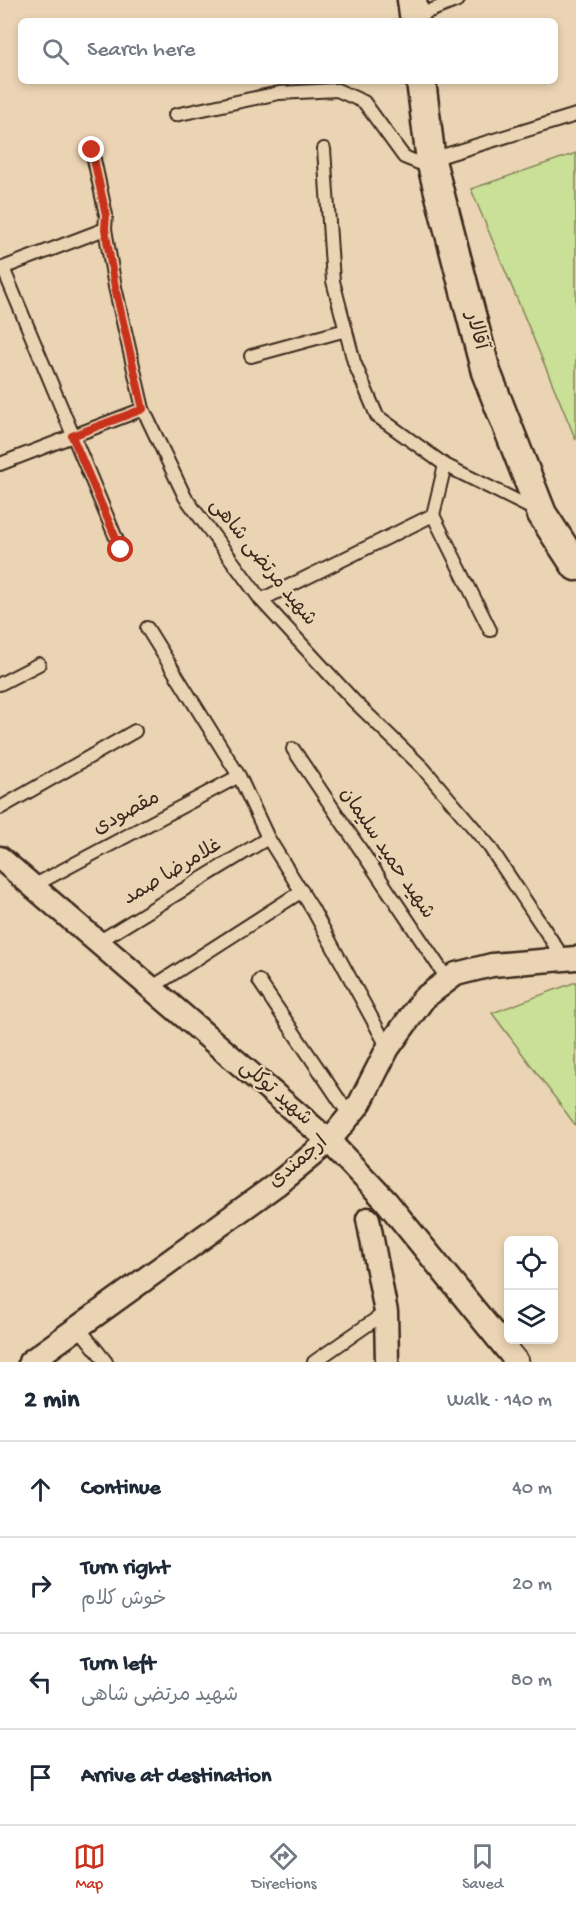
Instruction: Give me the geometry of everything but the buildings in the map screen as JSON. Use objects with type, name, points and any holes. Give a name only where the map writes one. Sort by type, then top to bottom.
[{"type":"street","name":"آقالار","points":[[422,84],[430,161],[486,372],[542,514],[576,566]]},
{"type":"street","name":"شهید توکلی","points":[[0,858],[328,1140],[386,1201],[517,1362]]},
{"type":"street","name":"ارجمندی","points":[[30,1362],[276,1184],[328,1140],[360,1103],[388,1048],[424,998],[456,974],[492,965],[570,958]]},
{"type":"street","points":[[368,1219],[386,1312],[387,1362]]},
{"type":"lane","points":[[414,13],[458,0]]},
{"type":"lane","points":[[175,115],[279,93],[337,90],[364,102],[404,157],[419,163],[576,115]]},
{"type":"lane","points":[[324,149],[333,281],[354,362],[377,416],[445,465],[542,514]]},
{"type":"lane","name":"شهید مرتضی شاهی","points":[[92,150],[106,215],[105,229],[115,287],[143,409],[184,497],[261,600],[354,700],[423,768],[489,846],[570,958]]},
{"type":"lane","points":[[105,229],[2,268],[121,550]]},
{"type":"lane","points":[[251,356],[346,330]]},
{"type":"lane","points":[[0,464],[143,409]]},
{"type":"lane","points":[[445,465],[433,515],[490,630]]},
{"type":"lane","points":[[261,600],[433,515]]},
{"type":"lane","points":[[147,628],[239,776],[268,838],[302,891],[388,1048]]},
{"type":"lane","points":[[0,684],[39,664]]},
{"type":"lane","points":[[0,808],[135,730]]},
{"type":"lane","name":"شهید حمید سلیمان","points":[[292,749],[448,980]]},
{"type":"lane","name":"مقصودی","points":[[33,886],[239,776]]},
{"type":"lane","name":"غلامرضا صمد","points":[[98,942],[268,838]]},
{"type":"lane","points":[[151,988],[302,891]]},
{"type":"lane","points":[[259,981],[350,1116]]},
{"type":"lane","points":[[314,1362],[386,1312]]},
{"type":"lane","points":[[78,1327],[106,1362]]},
{"type":"green space","points":[[576,153],[576,440],[471,189]]},
{"type":"green space","points":[[576,982],[576,1126],[492,1013]]},
{"type":"route","points":[[92,150],[106,215],[105,229],[115,287],[143,409],[72,436],[121,550]]}]
